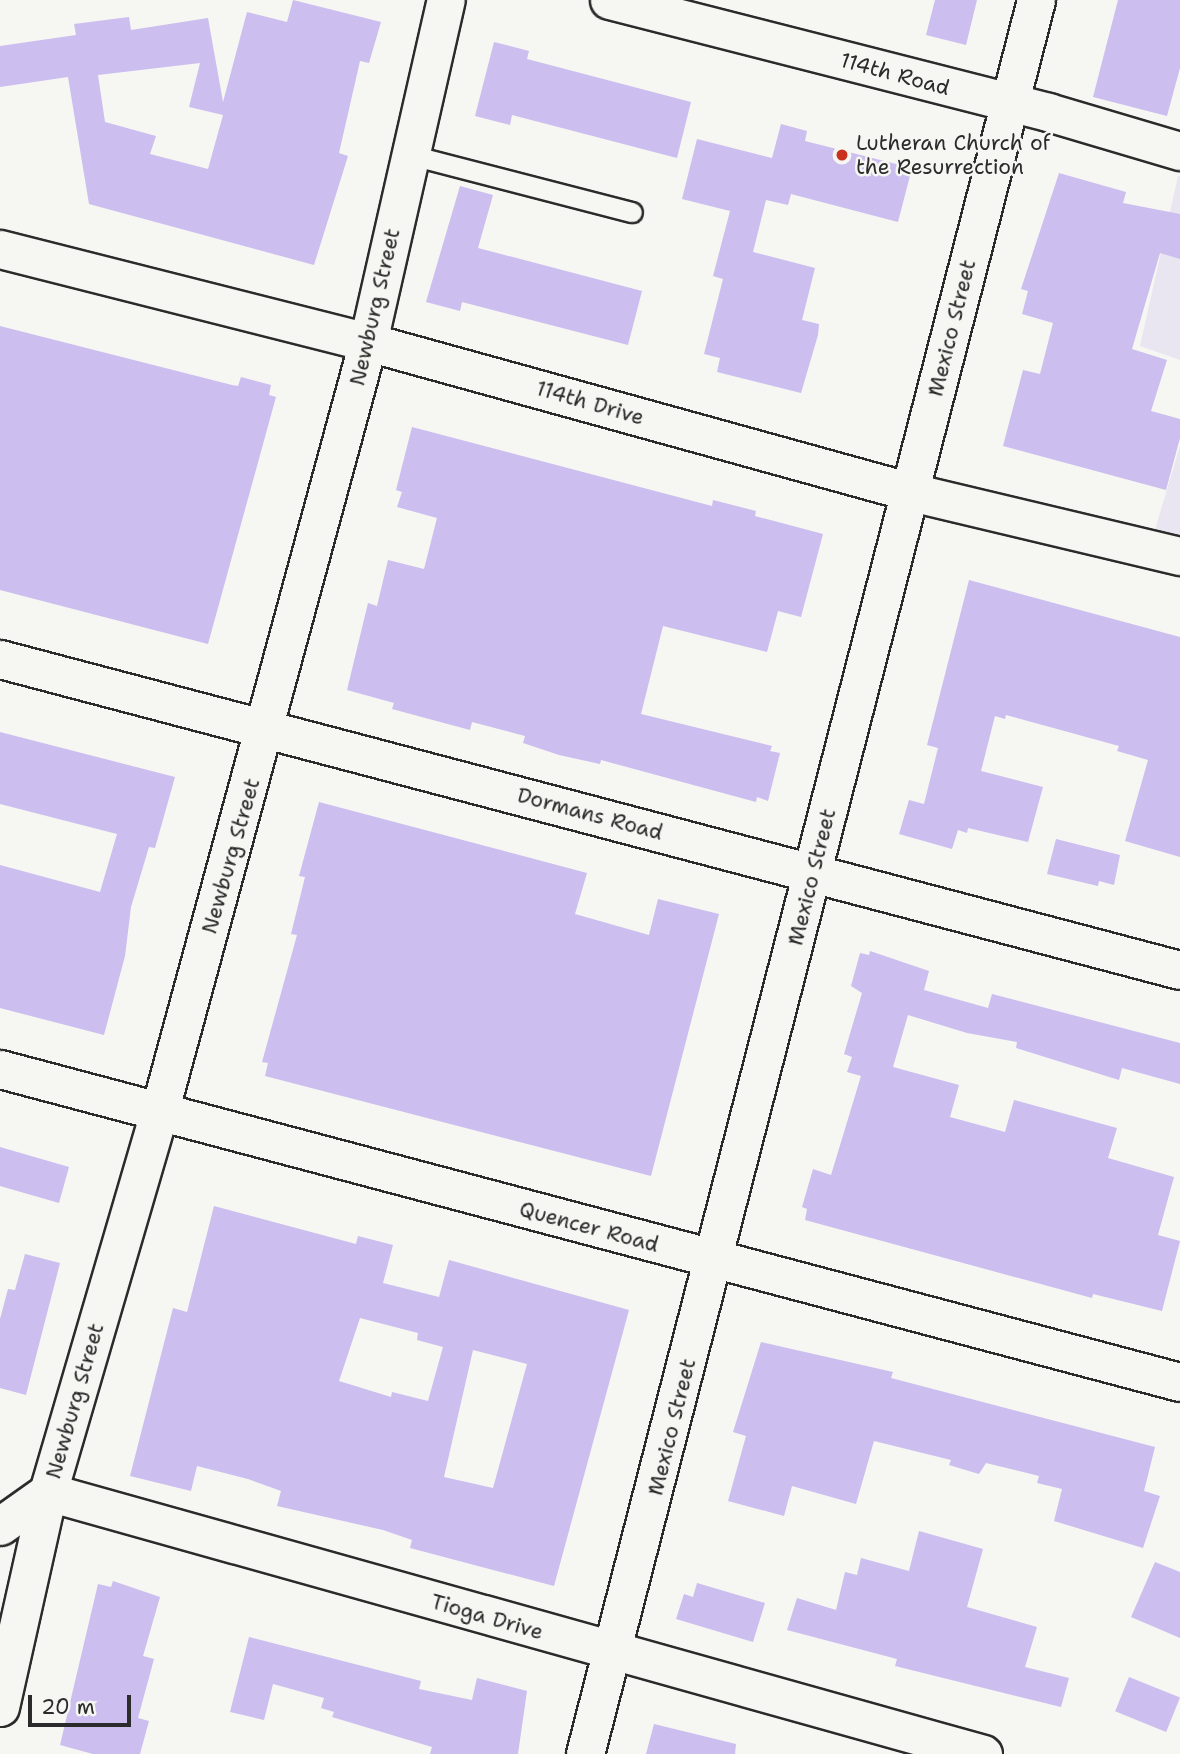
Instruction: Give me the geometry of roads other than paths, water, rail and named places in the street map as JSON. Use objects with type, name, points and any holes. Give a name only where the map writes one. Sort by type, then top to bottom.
[{"type":"street","name":"Newburg Street","points":[[0,1707],[48,1492],[160,1109],[266,729],[368,342],[446,0]]},
{"type":"street","name":"114th Road","points":[[609,0],[1008,103],[1180,151]]},
{"type":"street","name":"Mexico Street","points":[[585,1754],[614,1653],[715,1262],[1036,0]]},
{"type":"street","name":"114th Drive","points":[[0,249],[368,342],[911,492],[1180,556]]},
{"type":"street","name":"Dormans Road","points":[[0,659],[1180,970]]},
{"type":"street","name":"Quencer Road","points":[[0,1069],[160,1109],[715,1262],[1180,1382]]},
{"type":"street","points":[[0,1526],[48,1492]]},
{"type":"street","name":"Tioga Drive","points":[[48,1492],[614,1653],[983,1754]]},
{"type":"lane","points":[[411,155],[632,212]]},
{"type":"place","name":"Lutheran Church of the Resurrection","points":[[842,155]]}]
